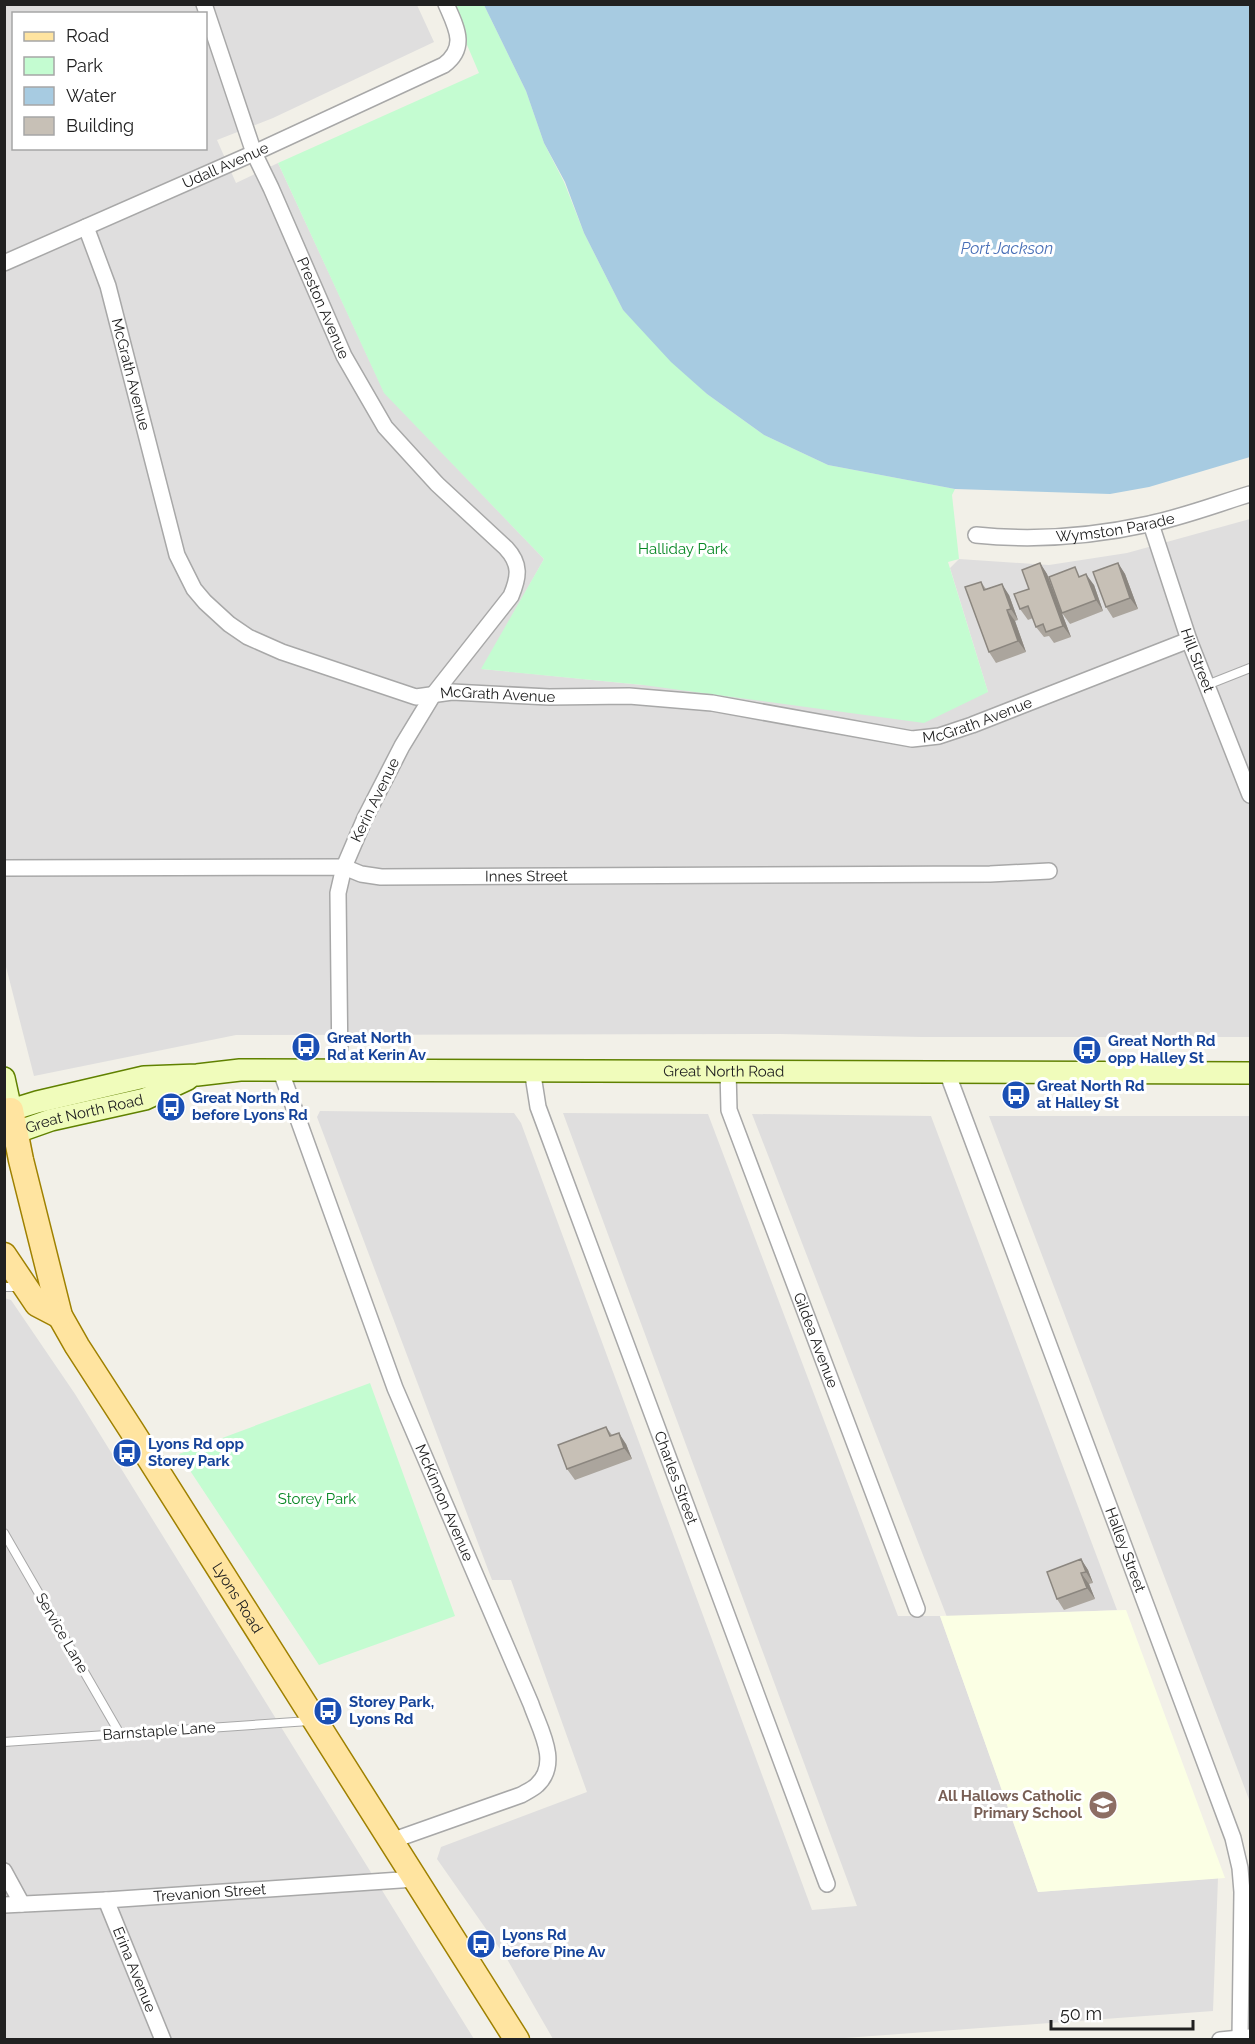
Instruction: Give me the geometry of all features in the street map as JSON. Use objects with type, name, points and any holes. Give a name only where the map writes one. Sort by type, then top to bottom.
[{"type":"main road","name":"Great North Road","points":[[9,1122],[51,1120],[145,1099],[196,1075],[240,1070],[532,1069],[1251,1073]]},
{"type":"main road","points":[[4,1078],[9,1122]]},
{"type":"main road","name":"Lyons Road","points":[[9,1122],[21,1160],[60,1316],[77,1347],[517,2040]]},
{"type":"main road","points":[[4,1255],[15,1287],[37,1304],[60,1316]]},
{"type":"street","name":"Udall Avenue","points":[[4,263],[254,153],[444,65],[454,57],[458,48],[457,31],[446,4]]},
{"type":"street","name":"Preston Avenue","points":[[207,13],[254,153],[272,188],[344,356],[385,427],[437,484],[506,548],[513,556],[516,566]]},
{"type":"street","name":"McGrath Avenue","points":[[86,227],[108,286],[177,555],[194,589],[229,624],[248,637],[282,652],[416,698],[452,692],[549,697],[629,696],[712,703],[912,739],[939,736],[1189,640]]},
{"type":"street","name":"Wymston Parade","points":[[976,535],[1004,538],[1093,534],[1151,524],[1251,494]]},
{"type":"street","name":"Hill Street","points":[[1151,524],[1189,640],[1251,795]]},
{"type":"street","name":"Kerin Avenue","points":[[340,1070],[338,893],[344,867],[365,818],[402,746],[433,695],[511,596],[518,581],[516,566]]},
{"type":"street","name":"Innes Street","points":[[4,868],[344,867],[361,874],[381,877],[990,874],[1049,871]]},
{"type":"street","name":"McKinnon Avenue","points":[[280,1069],[395,1388],[531,1704],[548,1752],[548,1766],[538,1784],[521,1795],[391,1841]]},
{"type":"street","name":"Charles Street","points":[[532,1069],[538,1107],[827,1884]]},
{"type":"street","name":"Gildea Avenue","points":[[728,1070],[729,1110],[917,1609]]},
{"type":"street","name":"Halley Street","points":[[947,1072],[1233,1838],[1240,1869],[1242,1892],[1245,2037]]},
{"type":"street","points":[[4,1871],[22,1904]]},
{"type":"street","name":"Trevanion Street","points":[[4,1905],[415,1878]]},
{"type":"street","name":"Erina Avenue","points":[[105,1900],[163,2040]]},
{"type":"street","points":[[1220,2040],[1245,2037]]},
{"type":"lane","points":[[1207,685],[1251,668]]},
{"type":"lane","name":"Service Lane","points":[[4,1533],[120,1734]]},
{"type":"lane","name":"Barnstaple Lane","points":[[4,1742],[314,1720]]},
{"type":"shaded area","points":[[4,5],[417,5],[434,42],[273,118],[217,140],[236,183],[278,163],[384,392],[544,559],[482,669],[643,685],[988,692],[950,568],[959,559],[1049,565],[1127,553],[1250,519],[1250,1037],[921,1037],[780,1034],[236,1035],[34,1076],[4,959]]},
{"type":"shaded area","points":[[320,1111],[514,1113],[521,1123],[812,1910],[857,1906],[563,1113],[708,1114],[898,1616],[940,1616],[1038,1892],[1218,1878],[1213,2011],[831,2039],[553,2039],[507,1959],[437,1859],[441,1847],[587,1792],[511,1580],[492,1580],[317,1117]]},
{"type":"shaded area","points":[[752,1114],[931,1116],[1117,1610],[947,1617]]},
{"type":"shaded area","points":[[989,1116],[1250,1116],[1250,1802],[1174,1602]]},
{"type":"shaded area","points":[[4,1298],[11,1300],[75,1394],[474,2039],[5,2039]]},
{"type":"shaded area","name":"All Hallows Catholic Primary School","points":[[1126,1610],[1225,1878],[1038,1892],[940,1616]]},
{"type":"green space","name":"Halliday Park","points":[[450,5],[484,5],[526,91],[544,143],[564,182],[584,233],[623,310],[707,394],[764,435],[828,465],[955,489],[952,495],[959,559],[948,562],[988,692],[924,723],[643,685],[481,669],[544,559],[384,393],[278,163],[479,73]]},
{"type":"green space","name":"Storey Park","points":[[370,1383],[455,1616],[319,1665],[179,1454]]},
{"type":"water","name":"Port Jackson","points":[[484,5],[1250,5],[1250,457],[1149,487],[1110,494],[955,489],[828,465],[764,435],[707,394],[671,362],[623,310],[584,233],[565,182],[544,143],[526,91]]},
{"type":"building","points":[[1040,563],[1063,626],[1046,632],[1043,624],[1036,627],[1028,606],[1020,609],[1014,594],[1029,589],[1022,570]]},
{"type":"building","points":[[1118,563],[1130,598],[1106,607],[1093,572]]},
{"type":"building","points":[[1075,567],[1079,577],[1086,574],[1096,600],[1062,613],[1049,577]]},
{"type":"building","points":[[981,582],[984,590],[1002,584],[1011,609],[1007,610],[1018,641],[989,652],[965,587]]},
{"type":"building","points":[[606,1427],[610,1436],[619,1433],[624,1448],[567,1469],[558,1445]]},
{"type":"building","points":[[1081,1559],[1086,1572],[1081,1573],[1087,1588],[1057,1599],[1047,1572]]},
{"type":"place","name":"Great North Rd at Kerin Av","points":[[306,1047]]},
{"type":"place","name":"Great North Rd opp Halley St","points":[[1087,1050]]},
{"type":"place","name":"Great North Rd at Halley St","points":[[1016,1095]]},
{"type":"place","name":"Great North Rd before Lyons Rd","points":[[171,1107]]},
{"type":"place","name":"Lyons Rd opp Storey Park","points":[[127,1453]]},
{"type":"place","name":"Storey Park, Lyons Rd","points":[[328,1711]]},
{"type":"place","name":"All Hallows Catholic Primary School","points":[[1103,1805]]},
{"type":"place","name":"Lyons Rd before Pine Av","points":[[481,1944]]}]
